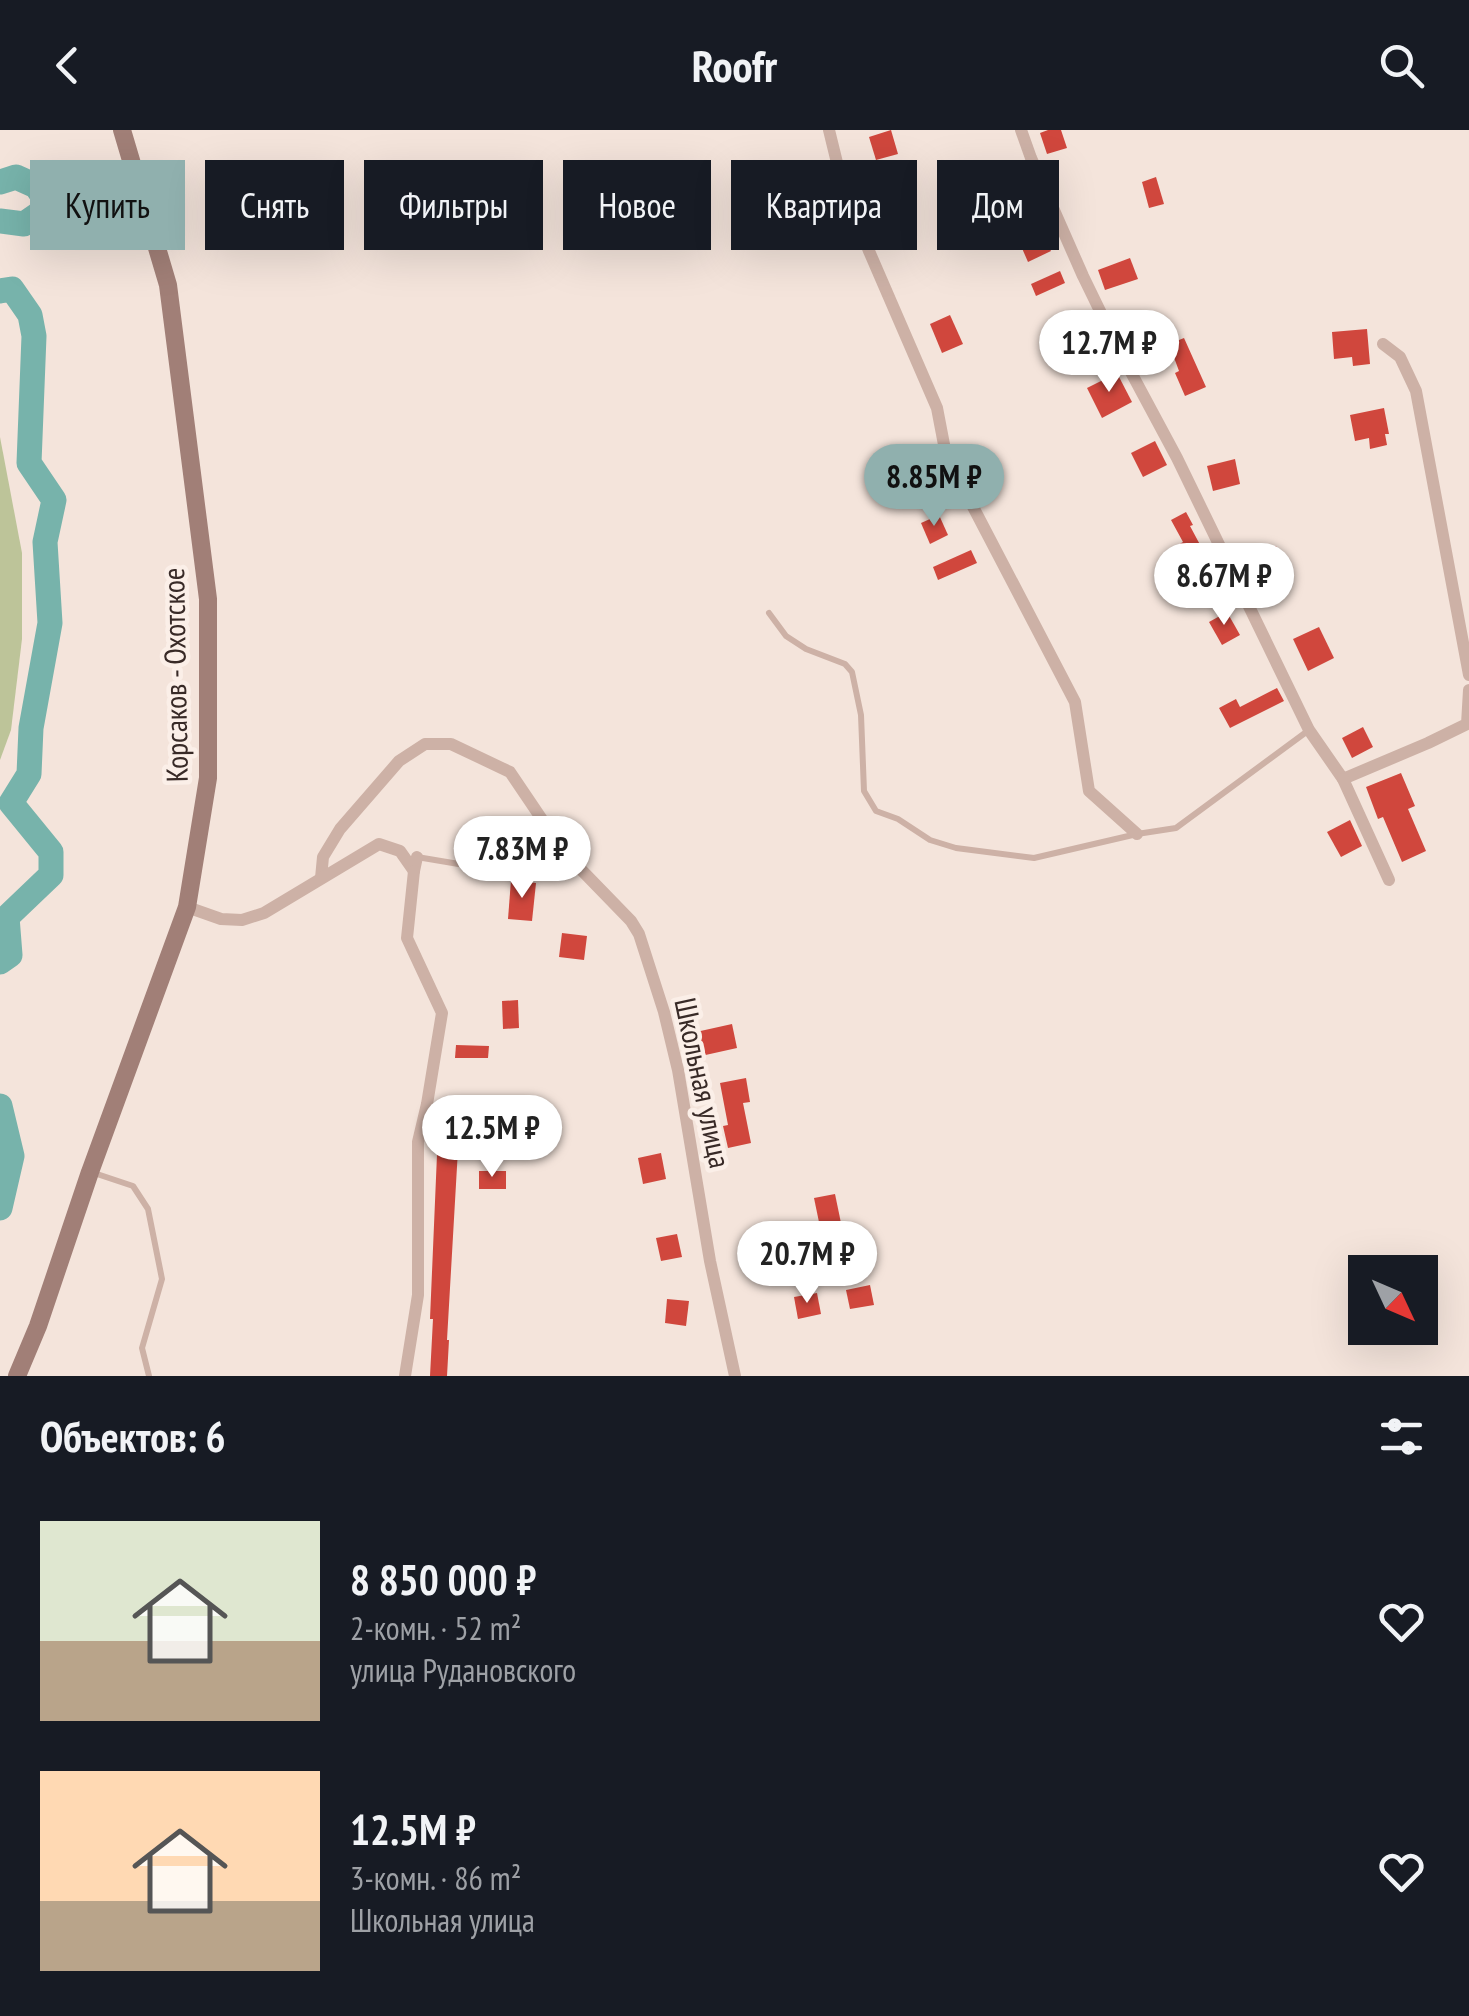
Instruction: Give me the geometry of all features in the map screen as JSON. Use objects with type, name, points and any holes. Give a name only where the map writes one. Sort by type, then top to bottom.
[{"type":"street","name":"Корсаков - Охотское","points":[[17,1376],[186,907],[208,778],[208,598],[168,285],[122,130]]},
{"type":"street","points":[[829,130],[842,179],[869,251],[937,408],[946,455],[1075,702],[1089,791],[1136,834]]},
{"type":"street","points":[[1021,130],[1082,276],[1177,458],[1309,730],[1343,779],[1389,880]]},
{"type":"street","points":[[1383,344],[1400,356],[1416,391],[1469,675]]},
{"type":"street","points":[[1343,779],[1468,724],[1469,690]]},
{"type":"street","name":"Школьная улица","points":[[321,878],[324,857],[340,829],[399,761],[426,744],[452,744],[510,772],[564,852],[631,920],[639,934],[673,1051],[710,1262],[736,1376]]},
{"type":"street","points":[[186,907],[242,920],[264,913],[379,844],[400,852],[415,864],[407,938],[442,1013],[418,1142],[418,1295],[405,1376]]},
{"type":"lane","points":[[769,613],[786,636],[806,649],[845,664],[852,672],[862,715],[864,791],[876,811],[898,819],[930,840],[956,848],[1034,858],[1176,828],[1309,730]]},
{"type":"lane","points":[[415,864],[524,875]]},
{"type":"lane","points":[[90,1172],[133,1186],[148,1208],[162,1278],[142,1348],[149,1376]]},
{"type":"green space","points":[[0,437],[22,553],[22,639],[11,730],[0,760]]},
{"type":"building","points":[[891,130],[898,154],[876,160],[869,137]]},
{"type":"building","points":[[1061,130],[1067,148],[1047,154],[1040,133]]},
{"type":"building","points":[[1156,177],[1164,204],[1149,208],[1142,182]]},
{"type":"building","points":[[1023,250],[1050,250],[1051,251],[1028,262]]},
{"type":"building","points":[[1130,258],[1138,279],[1105,290],[1098,270]]},
{"type":"building","points":[[1060,271],[1065,283],[1036,296],[1031,284]]},
{"type":"building","points":[[950,315],[963,344],[942,353],[930,324]]},
{"type":"building","points":[[1367,329],[1370,364],[1353,366],[1352,357],[1334,359],[1332,332]]},
{"type":"building","points":[[1184,338],[1206,387],[1185,396],[1169,344]]},
{"type":"building","points":[[1117,373],[1132,402],[1102,418],[1087,388]]},
{"type":"building","points":[[1384,408],[1387,445],[1370,449],[1369,438],[1355,441],[1350,415]]},
{"type":"building","points":[[1155,441],[1167,465],[1143,477],[1131,453]]},
{"type":"building","points":[[1235,459],[1240,484],[1213,491],[1207,466]]},
{"type":"building","points":[[1186,512],[1205,554],[1179,568],[1169,550],[1183,542],[1171,520]]},
{"type":"building","points":[[939,515],[948,535],[930,544],[921,523]]},
{"type":"building","points":[[1276,546],[1291,579],[1259,594],[1254,583],[1259,580],[1252,565],[1258,562],[1255,556]]},
{"type":"building","points":[[971,550],[977,563],[938,580],[933,567]]},
{"type":"building","points":[[1227,612],[1240,635],[1222,645],[1209,622]]},
{"type":"building","points":[[1319,627],[1334,658],[1308,671],[1293,639]]},
{"type":"building","points":[[1277,688],[1284,701],[1230,728],[1219,708],[1236,699],[1240,707]]},
{"type":"building","points":[[1363,727],[1373,747],[1352,758],[1342,738]]},
{"type":"building","points":[[1401,773],[1415,806],[1408,809],[1426,851],[1402,862],[1383,817],[1378,819],[1366,787]]},
{"type":"building","points":[[1350,820],[1362,846],[1341,857],[1327,832]]},
{"type":"building","points":[[511,880],[536,883],[532,921],[508,919]]},
{"type":"building","points":[[562,933],[587,936],[584,960],[559,957]]},
{"type":"building","points":[[518,1000],[519,1028],[503,1029],[502,1001]]},
{"type":"building","points":[[732,1024],[737,1048],[701,1056],[696,1032]]},
{"type":"building","points":[[456,1045],[489,1046],[488,1058],[455,1058]]},
{"type":"building","points":[[746,1078],[750,1102],[743,1103],[751,1143],[728,1148],[720,1083]]},
{"type":"building","points":[[438,1131],[459,1132],[447,1376],[430,1376]]},
{"type":"building","points":[[661,1153],[666,1179],[643,1184],[638,1158]]},
{"type":"building","points":[[479,1171],[506,1171],[506,1189],[479,1189]]},
{"type":"building","points":[[835,1194],[841,1223],[820,1227],[814,1198]]},
{"type":"building","points":[[785,1229],[790,1254],[767,1258],[762,1234]]},
{"type":"building","points":[[677,1234],[682,1257],[661,1261],[656,1238]]},
{"type":"building","points":[[870,1285],[874,1305],[850,1309],[846,1290]]},
{"type":"building","points":[[817,1293],[821,1314],[798,1319],[794,1297]]},
{"type":"building","points":[[667,1299],[689,1301],[686,1326],[665,1323]]},
{"type":"waterway","points":[[0,182],[16,177],[36,186],[50,206],[24,224],[0,221]]},
{"type":"waterway","points":[[0,291],[12,289],[30,315],[34,336],[29,463],[54,500],[45,542],[50,623],[31,728],[29,774],[11,803],[51,852],[51,875],[7,917],[10,955],[0,962]]},
{"type":"waterway","points":[[0,1106],[12,1156],[0,1208]]}]
